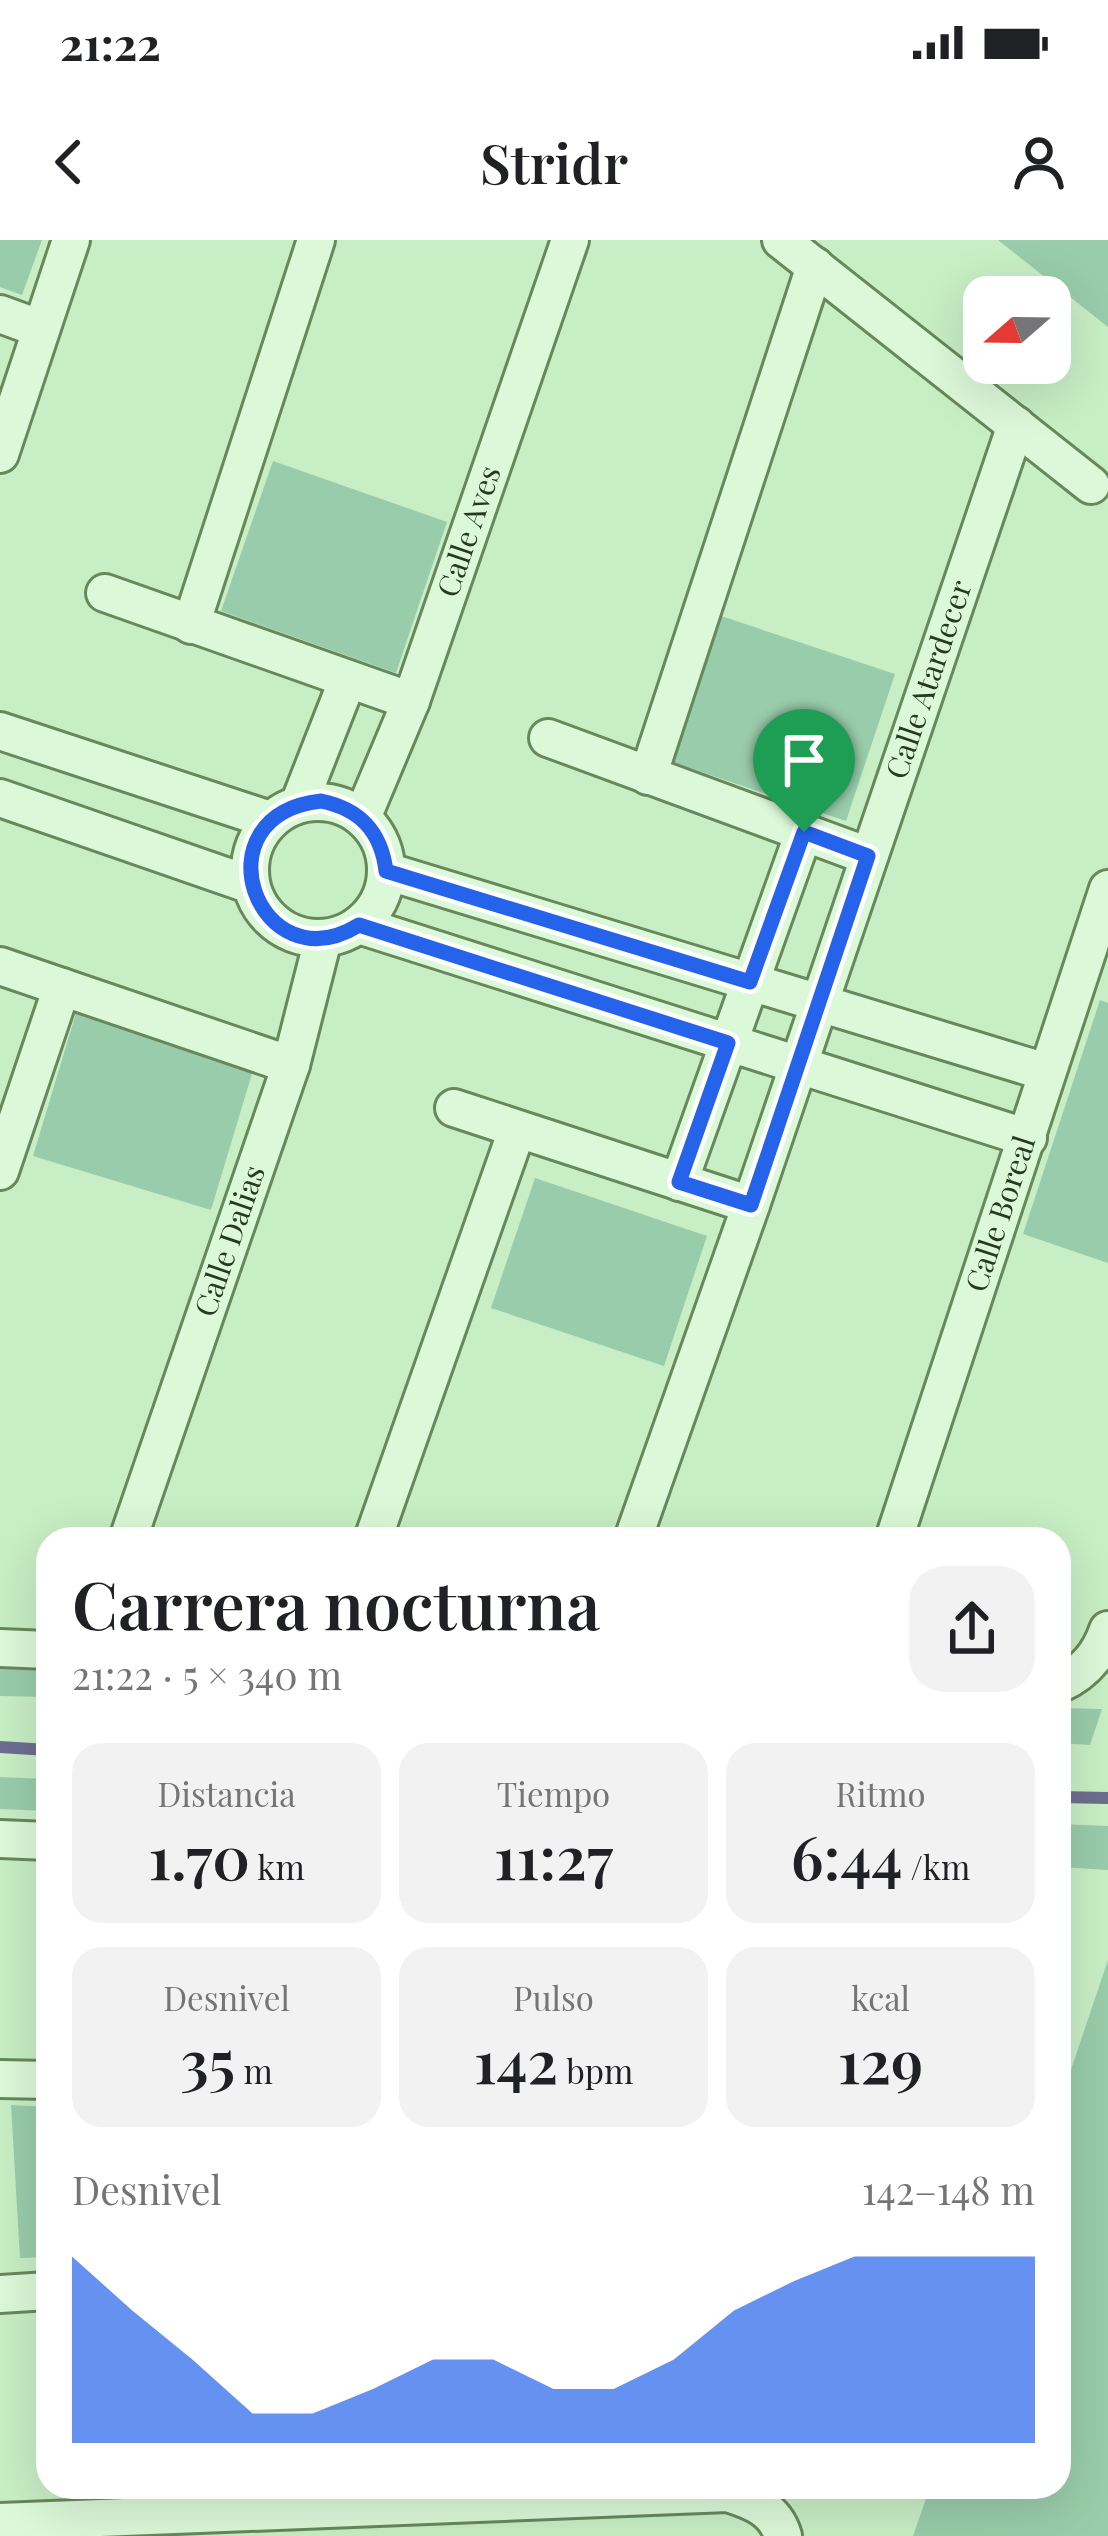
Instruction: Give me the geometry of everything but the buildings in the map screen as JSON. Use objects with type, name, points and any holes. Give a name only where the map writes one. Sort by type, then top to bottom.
[{"type":"street","points":[[0,454],[71,240]]},
{"type":"street","points":[[191,625],[316,240]]},
{"type":"street","name":"Calle Aves","points":[[362,818],[410,701],[570,240]]},
{"type":"street","points":[[781,240],[1090,485]]},
{"type":"street","points":[[648,776],[815,266]]},
{"type":"street","points":[[0,314],[41,328]]},
{"type":"street","name":"Calle Atardecer","points":[[637,1527],[1016,425]]},
{"type":"street","points":[[105,593],[410,701]]},
{"type":"street","points":[[0,731],[285,812],[321,801],[343,806],[362,818],[383,851],[383,892],[359,925],[323,939],[285,931],[258,903],[250,862],[257,839],[285,812],[348,679]]},
{"type":"street","points":[[548,737],[868,856]]},
{"type":"street","points":[[0,798],[251,885]]},
{"type":"street","points":[[679,1182],[804,832]]},
{"type":"street","points":[[386,871],[1046,1072]]},
{"type":"street","name":"Calle Boreal","points":[[898,1527],[1108,889]]},
{"type":"street","points":[[359,925],[1028,1138]]},
{"type":"street","name":"Calle Dalias","points":[[132,1527],[291,1065],[323,939]]},
{"type":"street","points":[[0,966],[291,1065]]},
{"type":"street","points":[[0,1171],[62,988]]},
{"type":"street","points":[[454,1108],[751,1205]]},
{"type":"street","points":[[377,1527],[518,1130]]},
{"type":"street","points":[[1071,1677],[1101,1650],[1108,1630]]},
{"type":"street","points":[[0,1648],[36,1650]]},
{"type":"street","points":[[0,1839],[36,1840]]},
{"type":"street","points":[[0,2079],[36,2080]]},
{"type":"street","points":[[0,2294],[36,2292]]},
{"type":"street","points":[[8,2526],[597,2499]]},
{"type":"street","points":[[746,2499],[761,2504],[782,2528],[783,2536]]},
{"type":"green space","points":[[0,240],[42,240],[22,295],[0,287]]},
{"type":"green space","points":[[998,240],[1108,240],[1108,327],[1071,298],[1071,276],[1044,276]]},
{"type":"green space","points":[[273,461],[447,522],[396,673],[221,611]]},
{"type":"green space","points":[[721,616],[895,674],[846,821],[672,762]]},
{"type":"green space","points":[[1100,1000],[1108,1003],[1108,1263],[1023,1234]]},
{"type":"green space","points":[[76,1013],[254,1067],[211,1210],[33,1156]]},
{"type":"green space","points":[[535,1178],[707,1236],[664,1366],[491,1308]]},
{"type":"green space","points":[[0,1663],[36,1664],[36,1697],[0,1696]]},
{"type":"green space","points":[[1071,1708],[1102,1709],[1090,1745],[1071,1744]]},
{"type":"green space","points":[[0,1777],[36,1778],[36,1810],[0,1809]]},
{"type":"green space","points":[[1071,1824],[1108,1826],[1108,1870],[1071,1868]]},
{"type":"green space","points":[[1108,1960],[1108,2536],[913,2536],[926,2499],[1071,2499],[1071,2069]]},
{"type":"green space","points":[[11,2105],[36,2106],[36,2257],[20,2258]]},
{"type":"waterway","points":[[0,1747],[36,1749]]},
{"type":"waterway","points":[[1071,1797],[1108,1798]]},
{"type":"route","points":[[321,801],[343,806],[362,818],[375,833],[386,871],[750,982],[804,832],[868,856],[751,1205],[679,1182],[728,1043],[359,925],[323,939],[285,931],[258,903],[251,885],[250,862],[270,820],[299,804],[321,801]]}]
